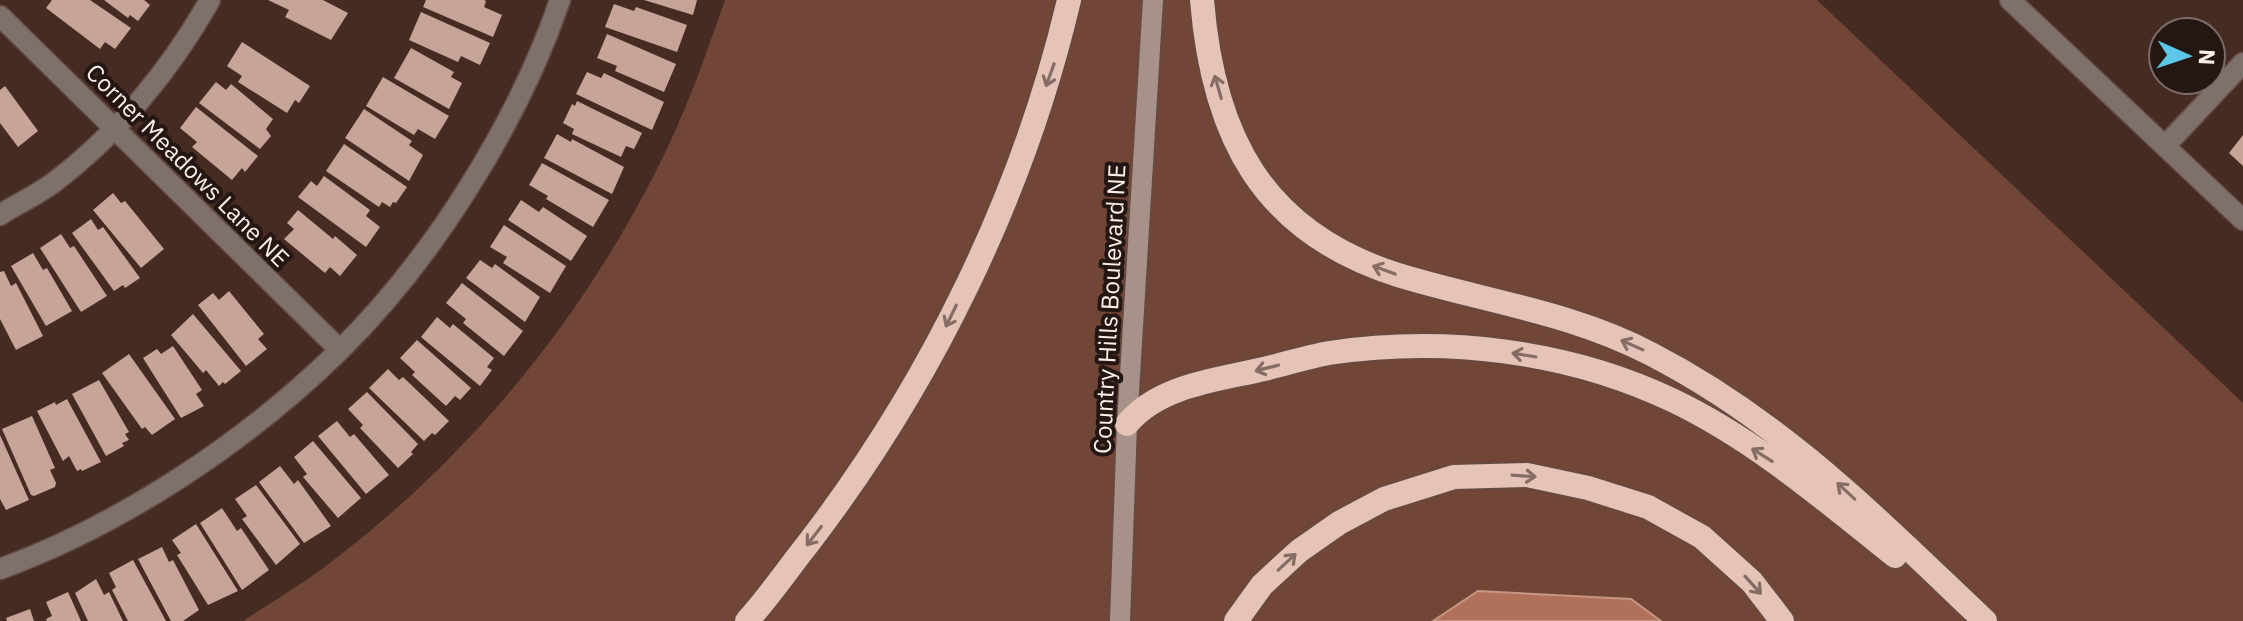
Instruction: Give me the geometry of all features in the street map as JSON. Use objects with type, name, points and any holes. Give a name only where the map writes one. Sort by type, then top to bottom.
[{"type":"highway","points":[[747,621],[852,487],[931,356],[999,216],[1054,62],[1069,0]]},
{"type":"highway","points":[[1202,0],[1215,80],[1245,161],[1266,193],[1303,229],[1329,246],[1398,275],[1564,318],[1649,352],[1690,375],[1739,404],[1830,475],[1982,621]]},
{"type":"highway","points":[[1127,424],[1138,411],[1178,390],[1328,353],[1410,346],[1489,350],[1571,364],[1620,379],[1674,401],[1736,438],[1786,470],[1982,621]]},
{"type":"highway","points":[[1236,621],[1262,585],[1299,551],[1339,523],[1384,499],[1454,477],[1527,475],[1588,488],[1648,507],[1702,537],[1752,582],[1782,621]]},
{"type":"main road","name":"Country Hills Boulevard NE","points":[[1120,621],[1127,424],[1153,0]]},
{"type":"street","points":[[0,215],[52,183],[115,129],[192,32],[210,0]]},
{"type":"street","points":[[0,569],[30,558],[110,519],[205,460],[272,410],[340,350],[429,246],[474,177],[520,96],[560,0]]},
{"type":"street","points":[[2010,0],[2243,220]]},
{"type":"street","name":"Corner Meadows Lane NE","points":[[0,16],[340,350]]},
{"type":"street","points":[[2165,146],[2243,63]]},
{"type":"shaded area","points":[[725,0],[1817,0],[2243,403],[2243,621],[243,621],[328,565],[388,516],[478,428],[558,331],[627,225],[657,169],[677,128]]},
{"type":"shaded area","points":[[1478,591],[1631,599],[1661,621],[1433,621]]},
{"type":"building","points":[[52,0],[90,0],[131,28],[115,49],[105,42],[100,49],[46,8]]},
{"type":"building","points":[[104,0],[144,0],[150,5],[138,21],[130,15],[128,18]]},
{"type":"building","points":[[268,0],[323,0],[348,13],[331,40],[285,17],[289,10]]},
{"type":"building","points":[[426,0],[484,0],[484,7],[502,15],[493,37],[423,7]]},
{"type":"building","points":[[644,0],[697,0],[693,15]]},
{"type":"building","points":[[614,4],[634,11],[636,7],[687,25],[677,52],[605,27]]},
{"type":"building","points":[[421,12],[490,43],[480,65],[461,56],[458,62],[409,40]]},
{"type":"building","points":[[607,34],[676,64],[664,92],[615,71],[617,66],[597,58]]},
{"type":"building","points":[[242,42],[310,86],[299,103],[295,100],[287,113],[238,82],[242,76],[227,66]]},
{"type":"building","points":[[411,48],[454,72],[451,77],[462,83],[449,109],[394,78]]},
{"type":"building","points":[[587,72],[601,78],[604,73],[664,102],[652,130],[576,94]]},
{"type":"building","points":[[383,77],[449,116],[435,139],[418,129],[414,135],[366,106]]},
{"type":"building","points":[[216,82],[226,90],[231,84],[273,119],[266,129],[271,136],[260,149],[199,103]]},
{"type":"building","points":[[5,86],[38,131],[18,147],[0,123],[0,90]]},
{"type":"building","points":[[577,101],[642,133],[634,149],[626,146],[621,157],[572,134],[574,129],[563,123],[572,104],[575,106]]},
{"type":"building","points":[[196,107],[258,156],[245,172],[242,168],[232,180],[192,147],[197,142],[180,128]]},
{"type":"building","points":[[364,109],[412,141],[409,145],[423,155],[409,181],[345,138]]},
{"type":"building","points":[[557,134],[624,167],[612,194],[544,158]]},
{"type":"building","points":[[2243,135],[2243,166],[2229,153]]},
{"type":"building","points":[[344,144],[407,187],[396,203],[393,202],[390,207],[382,202],[379,207],[326,171]]},
{"type":"building","points":[[542,163],[609,200],[593,227],[529,185]]},
{"type":"building","points":[[324,176],[370,210],[366,216],[380,227],[366,247],[298,197],[311,181],[317,186]]},
{"type":"building","points":[[113,193],[121,203],[125,201],[164,249],[141,268],[93,210]]},
{"type":"building","points":[[521,200],[539,212],[543,207],[587,236],[571,261],[508,220]]},
{"type":"building","points":[[298,210],[357,255],[340,276],[330,267],[325,273],[284,239],[294,229],[287,223]]},
{"type":"building","points":[[91,219],[98,230],[103,227],[140,278],[125,288],[123,285],[114,291],[72,233]]},
{"type":"building","points":[[504,225],[566,266],[550,293],[503,263],[507,257],[490,247]]},
{"type":"building","points":[[61,234],[70,248],[74,246],[107,296],[81,312],[40,248]]},
{"type":"building","points":[[33,253],[43,270],[47,268],[72,311],[46,326],[11,266]]},
{"type":"building","points":[[480,260],[492,268],[495,264],[540,297],[525,322],[466,278]]},
{"type":"building","points":[[4,271],[11,286],[16,283],[43,336],[16,350],[0,319],[0,272]]},
{"type":"building","points":[[462,283],[523,331],[504,356],[463,323],[466,319],[446,303]]},
{"type":"building","points":[[229,291],[264,334],[258,339],[267,349],[246,366],[198,305],[213,293],[219,300]]},
{"type":"building","points":[[193,314],[241,371],[225,384],[223,382],[219,386],[206,370],[203,373],[171,335]]},
{"type":"building","points":[[437,317],[450,328],[453,324],[494,358],[487,367],[492,370],[480,386],[421,337]]},
{"type":"building","points":[[417,340],[471,388],[460,400],[455,396],[446,406],[412,375],[415,372],[400,358]]},
{"type":"building","points":[[173,346],[202,390],[196,394],[204,406],[181,418],[143,358],[157,349],[161,354]]},
{"type":"building","points":[[129,354],[175,419],[152,435],[145,427],[142,429],[102,373]]},
{"type":"building","points":[[388,369],[399,380],[403,377],[449,421],[435,435],[432,433],[424,441],[369,388]]},
{"type":"building","points":[[99,380],[129,432],[125,434],[129,440],[122,443],[124,446],[106,456],[72,394]]},
{"type":"building","points":[[367,392],[418,444],[411,452],[413,454],[398,468],[360,428],[363,425],[348,409]]},
{"type":"building","points":[[67,399],[101,462],[82,471],[77,471],[69,456],[63,461],[37,411]]},
{"type":"building","points":[[32,416],[55,468],[50,470],[56,483],[55,487],[34,496],[2,429]]},
{"type":"building","points":[[337,421],[350,437],[354,434],[389,475],[366,494],[318,436]]},
{"type":"building","points":[[0,435],[29,500],[6,510],[0,499]]},
{"type":"building","points":[[313,441],[361,498],[338,518],[303,477],[307,474],[294,457]]},
{"type":"building","points":[[280,466],[294,484],[298,480],[331,526],[304,543],[259,482]]},
{"type":"building","points":[[256,485],[300,544],[276,565],[242,519],[247,516],[235,499]]},
{"type":"building","points":[[222,508],[237,531],[241,528],[269,570],[242,590],[200,523]]},
{"type":"building","points":[[196,524],[238,591],[208,605],[177,555],[181,553],[172,540]]},
{"type":"building","points":[[162,547],[169,562],[173,560],[199,610],[183,621],[171,621],[138,559]]},
{"type":"building","points":[[133,560],[166,621],[128,621],[112,590],[116,587],[109,573]]},
{"type":"building","points":[[96,579],[104,595],[109,592],[123,621],[88,621],[75,593]]},
{"type":"building","points":[[68,592],[81,621],[47,621],[52,616],[46,602]]},
{"type":"building","points":[[30,609],[34,621],[7,621],[6,618]]}]
